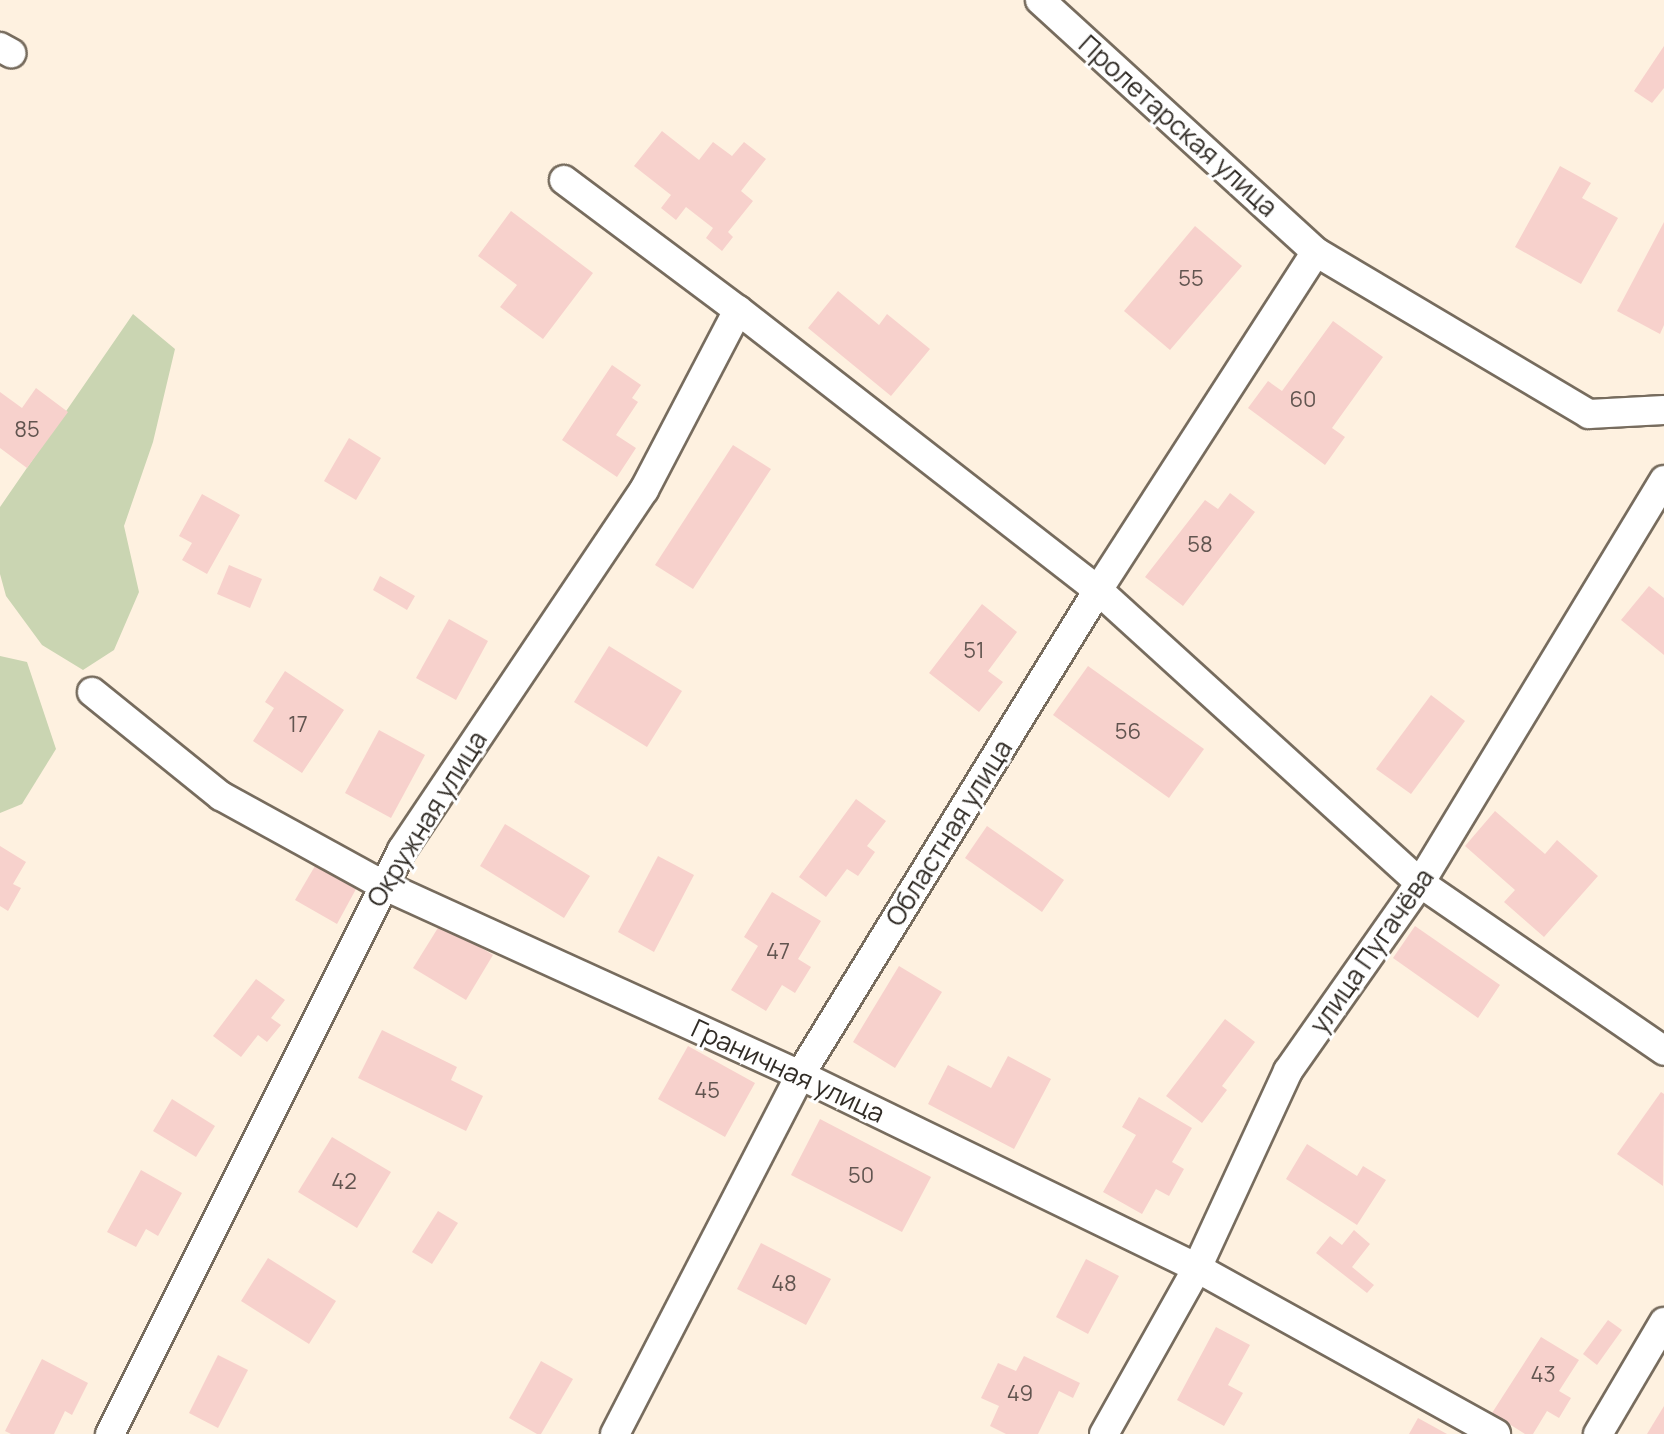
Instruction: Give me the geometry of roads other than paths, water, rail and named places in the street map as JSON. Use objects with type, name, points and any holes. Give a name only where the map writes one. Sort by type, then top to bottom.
[{"type":"street","name":"Пролетарская улица","points":[[1040,0],[1316,252],[1589,414],[1664,410]]},
{"type":"street","points":[[564,180],[738,310],[1098,590],[1420,883],[1664,1051]]},
{"type":"street","name":"Областная улица","points":[[615,1434],[800,1075],[1098,590],[1316,252]]},
{"type":"street","name":"Окружная улица","points":[[110,1434],[402,850],[644,490],[738,310]]},
{"type":"street","name":"улица Пугачёва","points":[[1104,1434],[1197,1268],[1288,1071],[1420,883],[1664,480]]},
{"type":"street","name":"Граничная улица","points":[[92,692],[221,796],[383,885],[800,1075],[1197,1268],[1496,1434]]},
{"type":"street","points":[[1598,1434],[1660,1338]]}]
